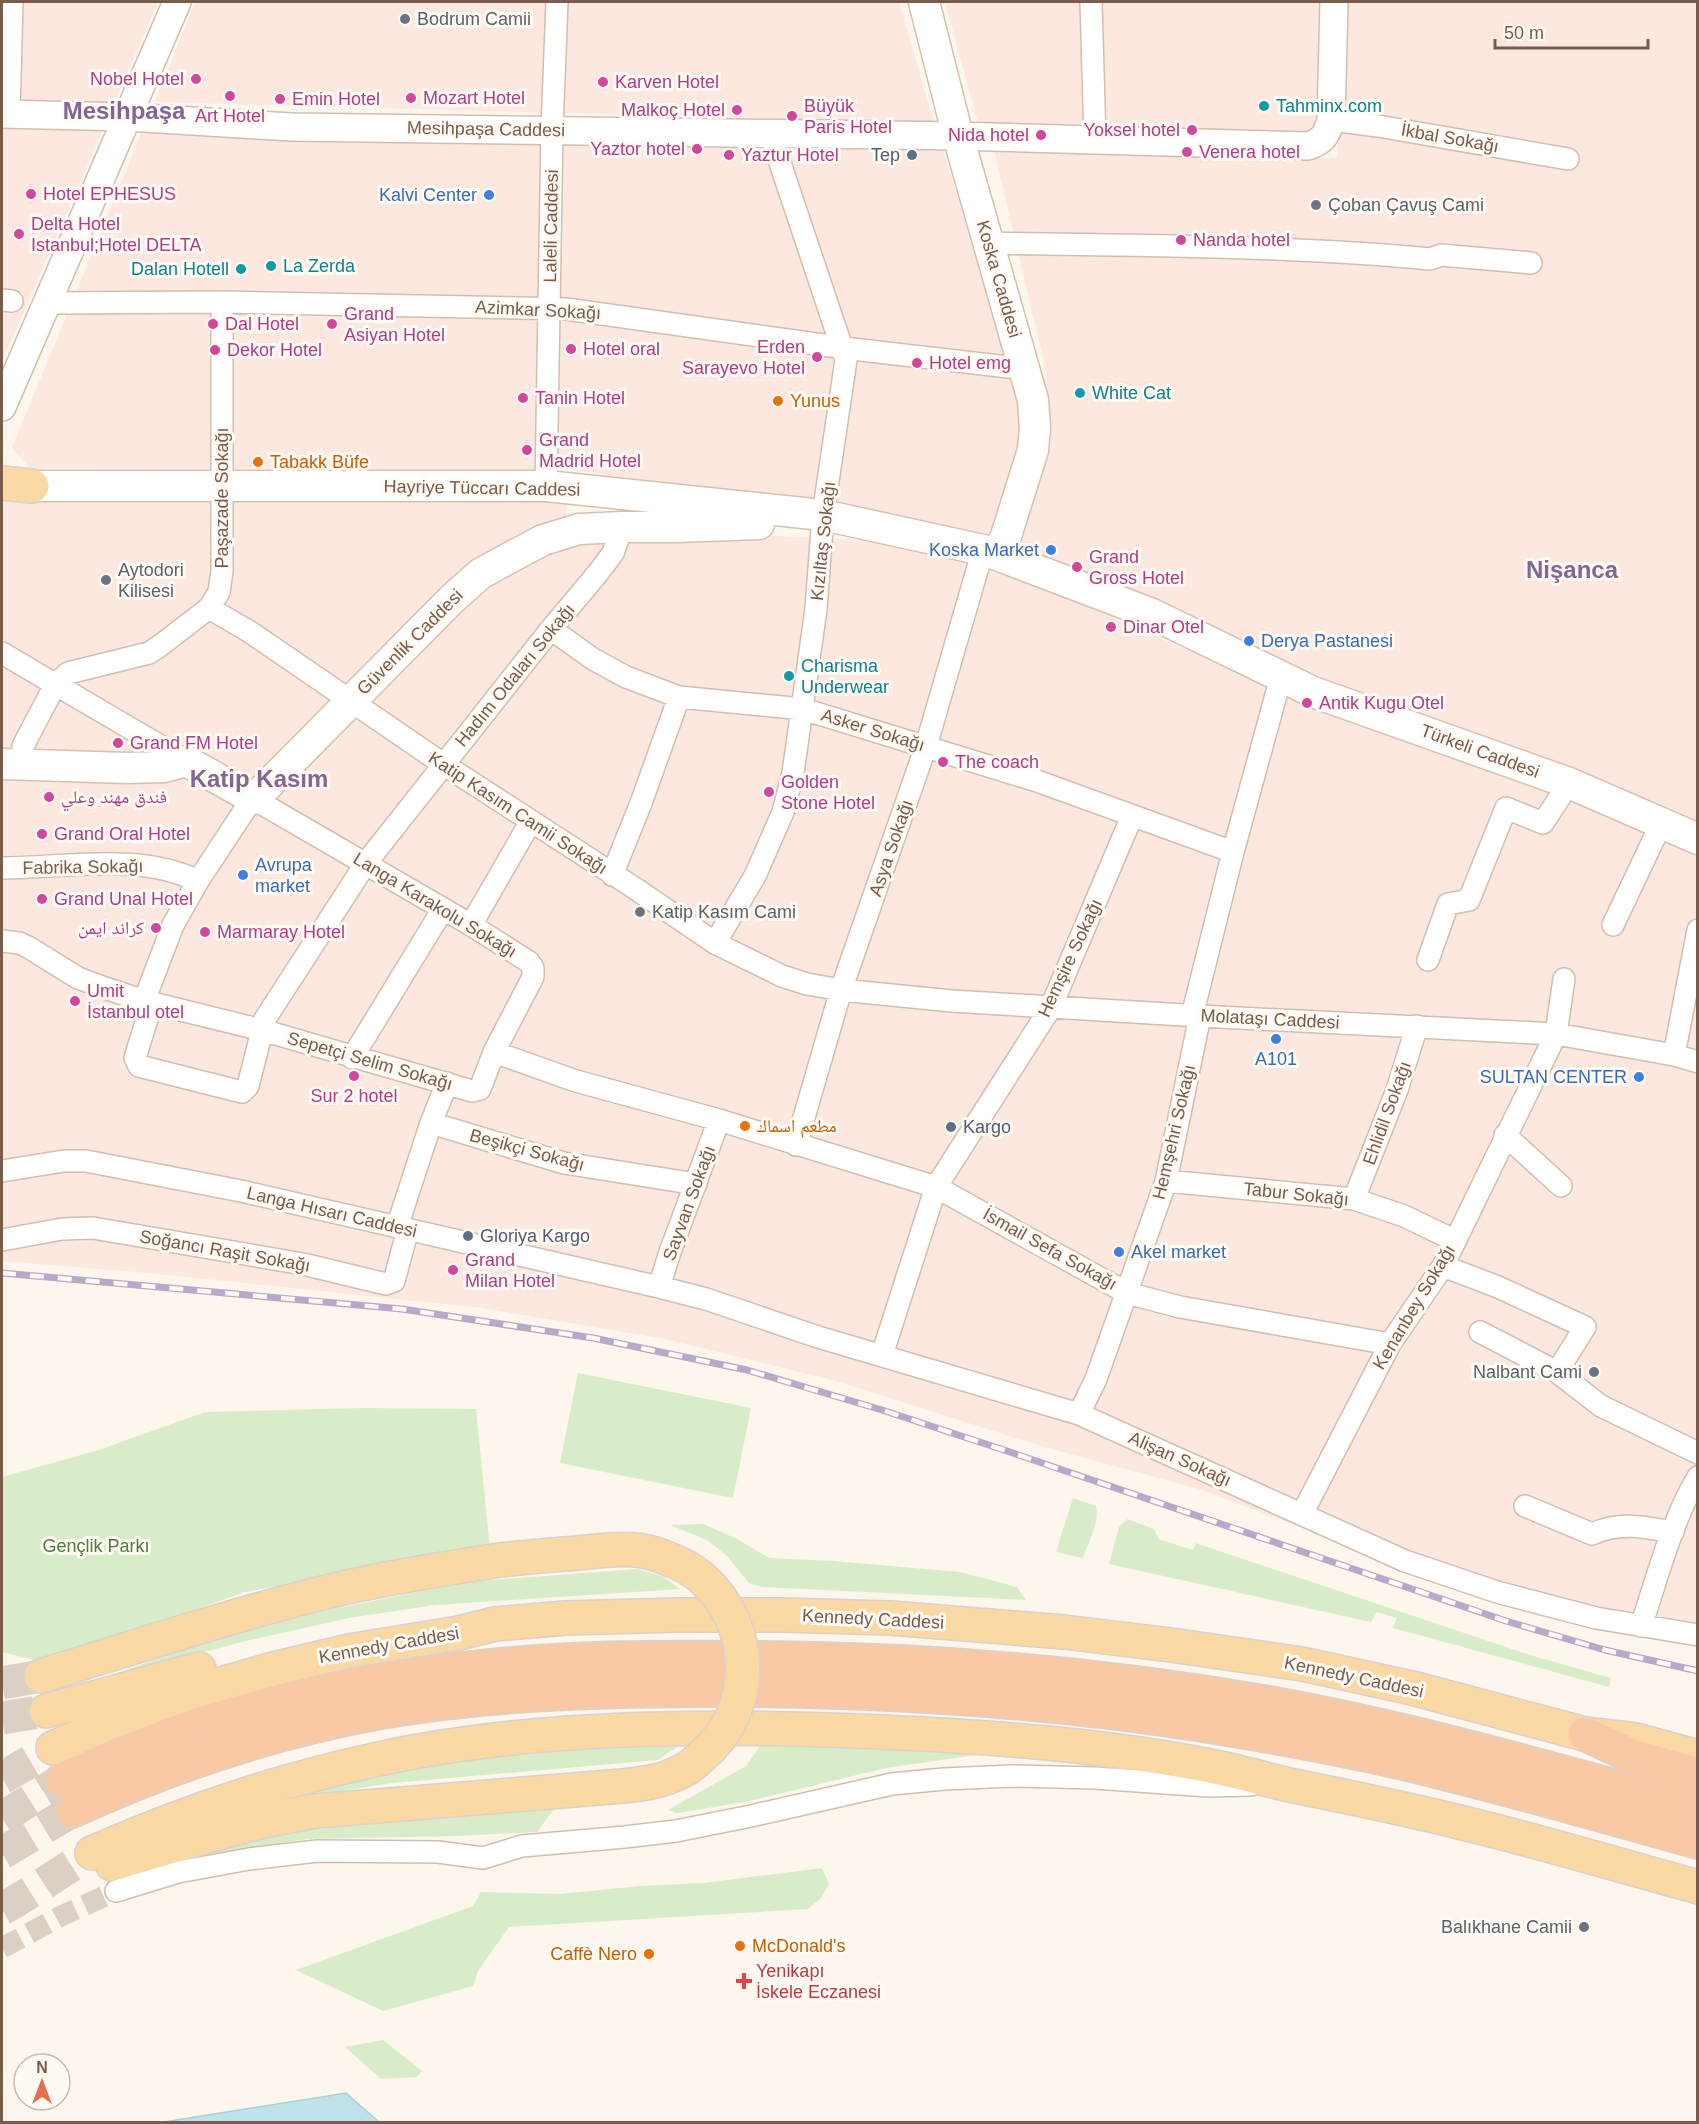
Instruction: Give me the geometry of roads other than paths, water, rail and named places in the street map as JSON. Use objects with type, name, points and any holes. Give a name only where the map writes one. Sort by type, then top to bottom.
[{"type":"highway","points":[[62,1780],[173,1734],[238,1712],[319,1692],[397,1678],[473,1667],[557,1661],[684,1657],[804,1658],[1008,1669],[1182,1689],[1274,1704],[1464,1745],[1698,1809]]},
{"type":"highway","points":[[72,1811],[194,1761],[297,1731],[380,1712],[447,1703],[552,1694],[678,1690],[823,1690],[975,1698],[1104,1711],[1205,1725],[1444,1773],[1698,1842]]},
{"type":"highway","points":[[1585,1734],[1632,1756],[1698,1775]]},
{"type":"main road","name":"Koska Caddesi","points":[[924,2],[958,136],[1033,400],[1035,428],[1033,450],[1006,536],[990,552]]},
{"type":"main road","name":"Hayriye Tüccarı Caddesi","points":[[17,485],[546,486],[823,515],[990,552]]},
{"type":"main road","name":"Güvenlik Caddesi","points":[[254,799],[418,632],[480,574],[543,540],[579,529],[622,526],[801,525],[823,515]]},
{"type":"main road","name":"Türkeli Caddesi","points":[[990,552],[1152,614],[1313,692],[1569,783],[1698,839]]},
{"type":"main road","points":[[12,764],[136,768],[174,766],[186,761],[254,799]]},
{"type":"main road","points":[[41,1676],[246,1613],[344,1588],[430,1570],[500,1560],[604,1550],[634,1550],[652,1553],[688,1568],[703,1579],[719,1597],[732,1617],[739,1637],[743,1674],[737,1705],[724,1732],[714,1746],[678,1774],[653,1782],[623,1786],[315,1811],[263,1821],[210,1835],[103,1870]]},
{"type":"main road","name":"Kennedy Caddesi","points":[[53,1748],[111,1722],[186,1694],[273,1669],[349,1651],[459,1633],[495,1624],[566,1618],[783,1615],[890,1618],[1064,1632],[1302,1664],[1412,1688],[1585,1734],[1636,1740],[1698,1757]]},
{"type":"main road","points":[[46,1711],[327,1637],[428,1621],[495,1624]]},
{"type":"main road","points":[[103,1870],[158,1824],[238,1796],[374,1760],[451,1746],[550,1735],[753,1729],[844,1730],[940,1735],[1124,1752],[1210,1766],[1464,1823],[1698,1887]]},
{"type":"street","points":[[5,114],[12,2]]},
{"type":"street","points":[[2,407],[177,2]]},
{"type":"street","name":"Laleli Caddesi","points":[[546,486],[552,129],[557,2]]},
{"type":"street","points":[[1092,2],[1095,140]]},
{"type":"street","points":[[1329,128],[1334,2]]},
{"type":"street","name":"Mesihpaşa Caddesi","points":[[5,114],[128,117],[291,127],[958,136],[1308,146],[1320,141],[1329,128]]},
{"type":"street","name":"İkbal Sokağı","points":[[1329,128],[1378,126],[1568,159]]},
{"type":"street","name":"Kızıltaş Sokağı","points":[[715,943],[755,876],[783,812],[793,772],[804,709],[816,609],[823,515],[846,360],[770,133]]},
{"type":"street","points":[[989,243],[1206,246],[1354,252],[1430,259],[1441,255],[1532,263]]},
{"type":"street","name":"Azimkar Sokağı","points":[[47,303],[222,302],[549,308],[843,348],[1026,369]]},
{"type":"street","name":"Paşazade Sokağı","points":[[55,685],[68,673],[149,653],[209,608],[219,592],[222,571],[222,302]]},
{"type":"street","points":[[2,465],[17,485]]},
{"type":"street","name":"Hadım Odaları Sokağı","points":[[262,1030],[265,1019],[366,863],[613,553],[622,526]]},
{"type":"street","name":"Asya Sokağı","points":[[796,1145],[841,990],[926,746],[990,552]]},
{"type":"street","name":"Katip Kasım Camii Sokağı","points":[[209,608],[250,632],[443,764],[715,943],[782,976],[807,984],[841,990]]},
{"type":"street","name":"Asker Sokağı","points":[[551,629],[601,664],[645,685],[679,697],[804,709],[1037,781],[1233,852]]},
{"type":"street","points":[[2,653],[186,761]]},
{"type":"street","name":"Hemşehri Sokağı","points":[[1079,1414],[1096,1379],[1166,1181],[1196,1016],[1233,852],[1281,677]]},
{"type":"street","points":[[12,764],[55,685]]},
{"type":"street","points":[[612,875],[679,697]]},
{"type":"street","points":[[1428,960],[1448,904],[1469,900],[1506,808],[1543,823],[1569,783]]},
{"type":"street","name":"Langa Karakolu Sokağı","points":[[254,799],[471,925],[529,962],[533,977],[494,1052]]},
{"type":"street","name":"Güvenlik Caddesi","points":[[254,799],[198,881],[173,926],[148,1002],[135,1058],[139,1066],[242,1092],[248,1086],[262,1030]]},
{"type":"street","name":"Hemşire Sokağı","points":[[882,1355],[936,1187],[1051,1007],[1132,816]]},
{"type":"street","points":[[471,925],[531,821]]},
{"type":"street","points":[[1613,926],[1661,824]]},
{"type":"street","name":"Fabrika Sokağı","points":[[2,868],[153,866],[180,873],[198,881]]},
{"type":"street","points":[[352,1058],[443,909]]},
{"type":"street","points":[[1674,1055],[1698,930]]},
{"type":"street","name":"Sepetçi Selim Sokağı","points":[[2,941],[19,943],[28,947],[78,978],[148,1002],[262,1030],[472,1091],[480,1089],[494,1052]]},
{"type":"street","name":"Kenanbey Sokağı","points":[[1302,1514],[1390,1344],[1443,1266],[1556,1034],[1564,979]]},
{"type":"street","name":"Molataşı Caddesi","points":[[841,990],[952,1001],[1556,1034],[1674,1055],[1698,1062]]},
{"type":"street","name":"Ehlidil Sokağı","points":[[1354,1198],[1397,1090],[1417,1026]]},
{"type":"street","points":[[494,1052],[576,1081],[719,1120]]},
{"type":"street","points":[[402,1228],[431,1123],[447,1083]]},
{"type":"street","name":"İsmail Sefa Sokağı","points":[[719,1120],[936,1187],[1127,1293],[1180,1307],[1390,1344]]},
{"type":"street","name":"Sayvan Sokağı","points":[[659,1287],[719,1120]]},
{"type":"street","name":"Beşikçi Sokağı","points":[[431,1123],[564,1163],[696,1184]]},
{"type":"street","points":[[1505,1135],[1561,1186]]},
{"type":"street","name":"Langa Hısarı Caddesi","points":[[2,1171],[64,1161],[86,1161],[241,1191],[659,1287]]},
{"type":"street","name":"Tabur Sokağı","points":[[1166,1181],[1354,1198],[1404,1216],[1454,1240]]},
{"type":"street","name":"Soğancı Raşit Sokağı","points":[[2,1240],[62,1229],[93,1228],[303,1264],[386,1284],[394,1281],[402,1228]]},
{"type":"street","points":[[1443,1266],[1498,1287],[1584,1327],[1557,1372]]},
{"type":"street","name":"Alişan Sokağı","points":[[659,1287],[706,1299],[818,1336],[1079,1414],[1405,1561],[1497,1592],[1596,1618],[1698,1635]]},
{"type":"street","points":[[1480,1332],[1557,1372],[1601,1406],[1698,1453]]},
{"type":"street","points":[[1641,1626],[1673,1532],[1691,1488],[1698,1477]]},
{"type":"street","points":[[1525,1506],[1592,1534],[1605,1528],[1622,1525],[1673,1532]]},
{"type":"street","points":[[103,1870],[178,1872],[249,1859],[317,1851],[438,1852],[483,1858],[522,1846],[676,1831],[892,1784],[938,1779],[1024,1776],[1095,1778],[1208,1786],[1287,1785]]},
{"type":"water","points":[[346,2093],[379,2122],[164,2122]]},
{"type":"tunnel","points":[[2,1683],[41,1676]]},
{"type":"tunnel","points":[[2,1718],[46,1711]]},
{"type":"tunnel","points":[[2,1778],[53,1748]]},
{"type":"tunnel","points":[[2,1818],[62,1780]]},
{"type":"tunnel","points":[[2,1853],[72,1811]]},
{"type":"tunnel","points":[[2,1909],[92,1853]]},
{"type":"tunnel","points":[[2,1948],[59,1917],[116,1891]]},
{"type":"railway","points":[[2,1273],[402,1309],[593,1338],[747,1370],[882,1410],[1004,1450],[1506,1621],[1605,1650],[1698,1671]]},
{"type":"place","name":"Bodrum Camii","points":[[405,19]]},
{"type":"place","name":"Nobel Hotel","points":[[196,79]]},
{"type":"place","name":"Karven Hotel","points":[[603,82]]},
{"type":"place","name":"Art Hotel","points":[[230,96]]},
{"type":"place","name":"Mozart Hotel","points":[[411,98]]},
{"type":"place","name":"Emin Hotel","points":[[280,99]]},
{"type":"place","name":"Tahminx.com","points":[[1264,106]]},
{"type":"place","name":"Malkoç Hotel","points":[[737,110]]},
{"type":"place","name":"Büyük Paris Hotel","points":[[792,116]]},
{"type":"place","name":"Yoksel hotel","points":[[1192,130]]},
{"type":"place","name":"Nida hotel","points":[[1041,135]]},
{"type":"place","name":"Yaztor hotel","points":[[697,149]]},
{"type":"place","name":"Venera hotel","points":[[1187,152]]},
{"type":"place","name":"Yaztur Hotel","points":[[729,155]]},
{"type":"place","name":"Tep","points":[[912,155]]},
{"type":"place","name":"Hotel EPHESUS","points":[[31,194]]},
{"type":"place","name":"Kalvi Center","points":[[489,195]]},
{"type":"place","name":"Çoban Çavuş Cami","points":[[1316,205]]},
{"type":"place","name":"Delta Hotel Istanbul;Hotel DELTA","points":[[19,234]]},
{"type":"place","name":"Nanda hotel","points":[[1181,240]]},
{"type":"place","name":"La Zerda","points":[[271,266]]},
{"type":"place","name":"Dalan Hotell","points":[[241,269]]},
{"type":"place","name":"Dal Hotel","points":[[213,324]]},
{"type":"place","name":"Grand Asiyan Hotel","points":[[332,324]]},
{"type":"place","name":"Hotel oral","points":[[571,349]]},
{"type":"place","name":"Dekor Hotel","points":[[215,350]]},
{"type":"place","name":"Erden Sarayevo Hotel","points":[[817,357]]},
{"type":"place","name":"Hotel emg","points":[[917,363]]},
{"type":"place","name":"White Cat","points":[[1080,393]]},
{"type":"place","name":"Tanin Hotel","points":[[523,398]]},
{"type":"place","name":"Yunus","points":[[778,401]]},
{"type":"place","name":"Grand Madrid Hotel","points":[[527,450]]},
{"type":"place","name":"Tabakk Büfe","points":[[258,462]]},
{"type":"place","name":"Koska Market","points":[[1051,550]]},
{"type":"place","name":"Grand Gross Hotel","points":[[1077,567]]},
{"type":"place","name":"Aytodori Kilisesi","points":[[106,580]]},
{"type":"place","name":"Dinar Otel","points":[[1111,627]]},
{"type":"place","name":"Derya Pastanesi","points":[[1249,641]]},
{"type":"place","name":"Charisma Underwear","points":[[789,676]]},
{"type":"place","name":"Antik Kugu Otel","points":[[1307,703]]},
{"type":"place","name":"Grand FM Hotel","points":[[118,743]]},
{"type":"place","name":"The coach","points":[[943,762]]},
{"type":"place","name":"Golden Stone Hotel","points":[[769,792]]},
{"type":"place","name":"فندق مهند وعلي","points":[[49,797]]},
{"type":"place","name":"Grand Oral Hotel","points":[[42,834]]},
{"type":"place","name":"Avrupa market","points":[[243,875]]},
{"type":"place","name":"Grand Unal Hotel","points":[[42,899]]},
{"type":"place","name":"Katip Kasım Cami","points":[[640,912]]},
{"type":"place","name":"كراند ايمن","points":[[156,928]]},
{"type":"place","name":"Marmaray Hotel","points":[[205,932]]},
{"type":"place","name":"Umit İstanbul otel","points":[[75,1001]]},
{"type":"place","name":"A101","points":[[1276,1039]]},
{"type":"place","name":"Sur 2 hotel","points":[[354,1076]]},
{"type":"place","name":"SULTAN CENTER","points":[[1639,1077]]},
{"type":"place","name":"مطعم اسماك","points":[[745,1126]]},
{"type":"place","name":"Kargo","points":[[951,1127]]},
{"type":"place","name":"Gloriya Kargo","points":[[468,1236]]},
{"type":"place","name":"Akel market","points":[[1119,1252]]},
{"type":"place","name":"Grand Milan Hotel","points":[[453,1270]]},
{"type":"place","name":"Nalbant Cami","points":[[1594,1372]]},
{"type":"place","name":"Balıkhane Camii","points":[[1584,1927]]},
{"type":"place","name":"McDonald's","points":[[740,1946]]},
{"type":"place","name":"Caffè Nero","points":[[649,1954]]},
{"type":"place","name":"Yenikapı İskele Eczanesi","points":[[744,1981]]},
{"type":"district","name":"Mesihpaşa","points":[[124,111]]},
{"type":"district","name":"Nişanca","points":[[1572,570]]},
{"type":"district","name":"Katip Kasım","points":[[259,779]]},
{"type":"park label","name":"Gençlik Parkı","points":[[96,1546]]}]
